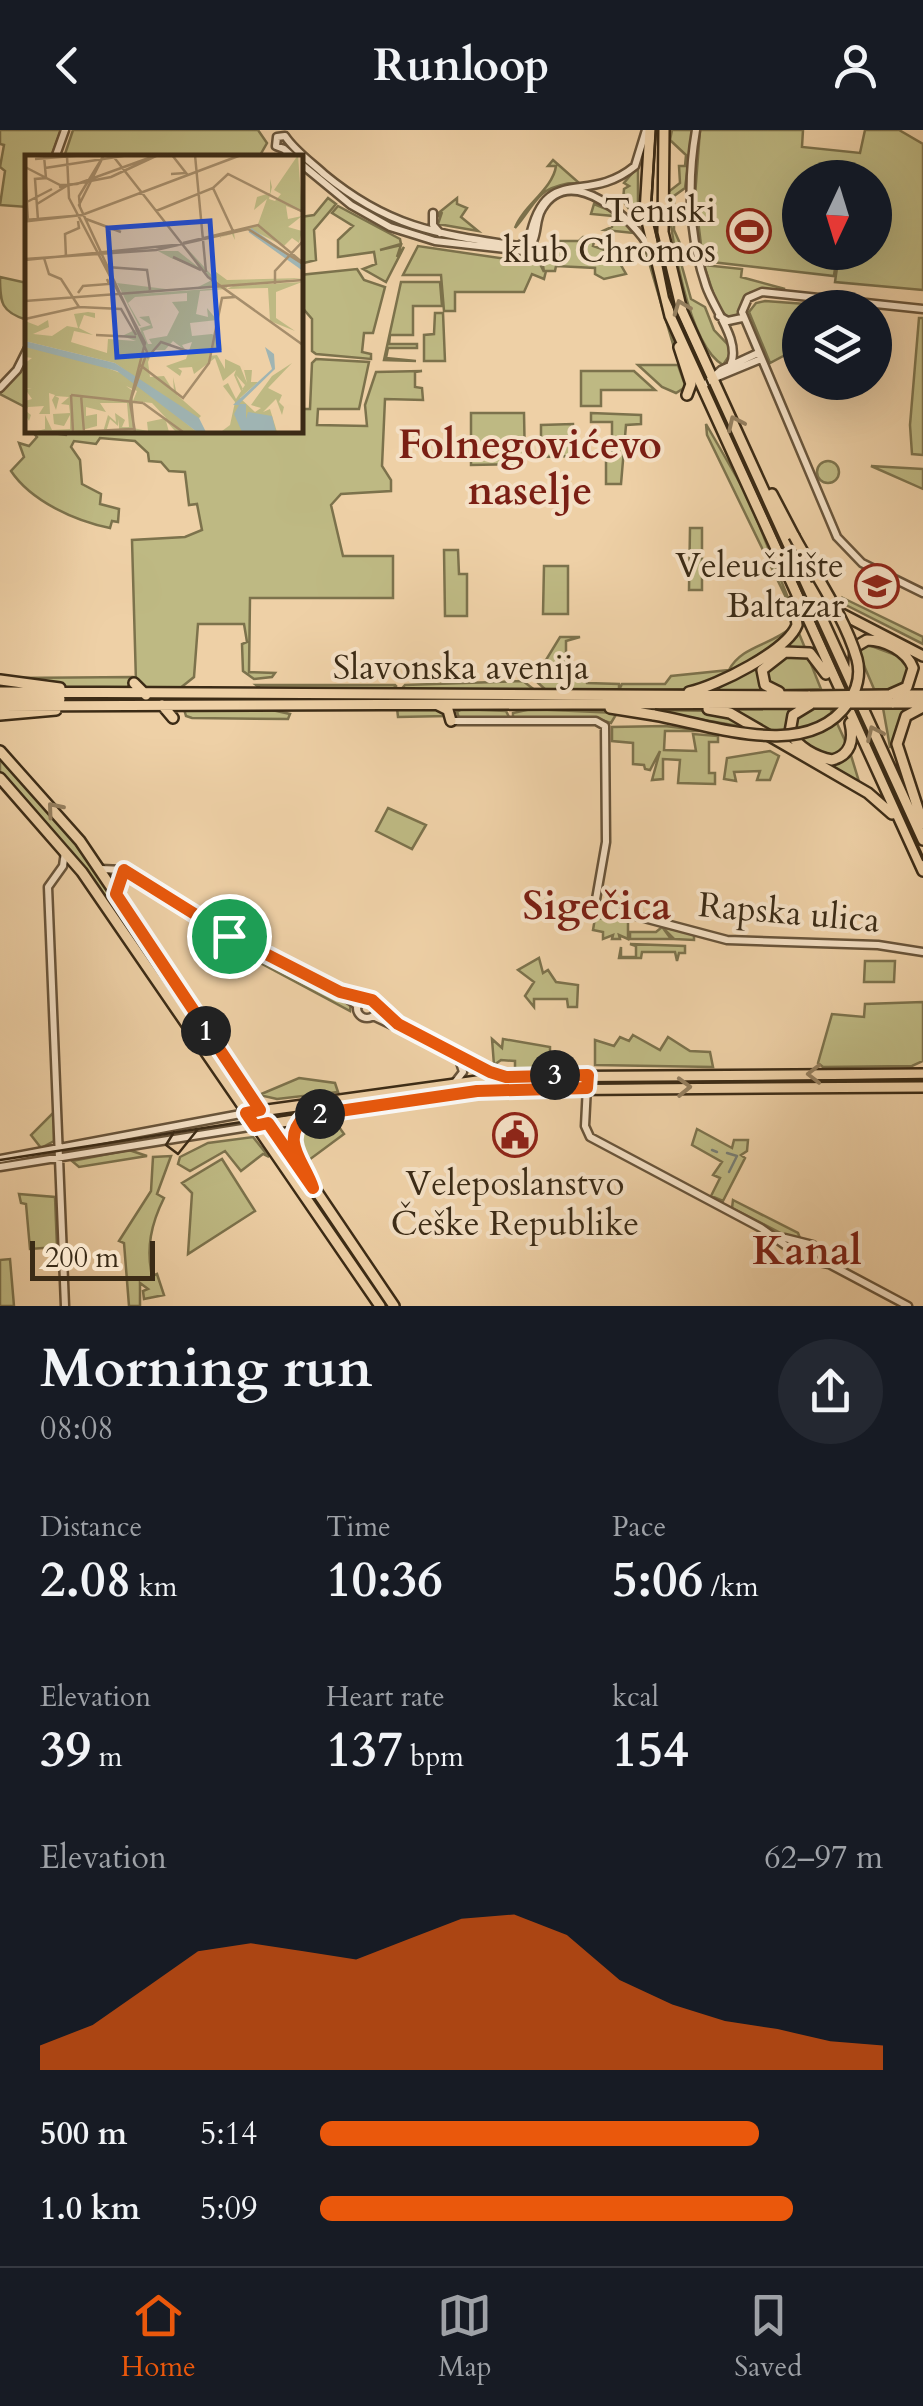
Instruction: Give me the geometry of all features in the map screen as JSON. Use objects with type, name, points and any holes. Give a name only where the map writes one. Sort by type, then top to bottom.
[{"type":"main road","points":[[648,130],[644,194],[651,250],[678,334],[690,384],[688,395]]},
{"type":"main road","points":[[664,130],[661,206],[669,270],[682,311],[923,840]]},
{"type":"main road","points":[[678,334],[923,872]]},
{"type":"main road","points":[[610,708],[793,736],[821,728],[848,704],[856,687],[857,661],[756,468]]},
{"type":"main road","points":[[802,574],[836,612],[923,656]]},
{"type":"main road","points":[[662,696],[708,687],[788,640],[798,618],[791,584]]},
{"type":"main road","points":[[854,691],[852,652],[863,641],[873,640],[903,653],[912,664],[910,684],[890,699]]},
{"type":"main road","points":[[839,689],[808,652],[785,652],[766,663],[762,674],[767,688],[808,698],[792,716],[790,732],[796,742],[826,759],[838,758],[849,748],[849,712]]},
{"type":"main road","points":[[0,680],[96,699]]},
{"type":"main road","points":[[134,683],[149,699],[167,707],[173,718]]},
{"type":"main road","name":"Slavonska avenija","points":[[0,699],[662,696],[923,702]]},
{"type":"main road","name":"Slavonska avenija","points":[[149,699],[560,704],[808,698]]},
{"type":"main road","points":[[0,715],[96,699]]},
{"type":"main road","points":[[923,702],[906,716],[899,749],[923,824]]},
{"type":"main road","points":[[430,703],[446,708],[451,721]]},
{"type":"main road","points":[[451,721],[464,703]]},
{"type":"main road","points":[[560,704],[726,712],[868,793],[898,819]]},
{"type":"main road","points":[[2,751],[47,800],[97,867],[394,1306]]},
{"type":"main road","points":[[0,778],[82,872],[380,1306]]},
{"type":"main road","points":[[246,1113],[506,1077],[923,1074]]},
{"type":"main road","points":[[255,1126],[477,1091],[923,1087]]},
{"type":"main road","points":[[305,1116],[296,1128],[292,1145],[313,1188]]},
{"type":"street","points":[[56,155],[64,130]]},
{"type":"street","points":[[269,130],[277,137],[284,135],[292,155]]},
{"type":"street","points":[[302,165],[350,205],[399,230],[462,245],[518,252],[528,245],[536,210],[548,196],[590,192],[634,166],[648,130]]},
{"type":"street","points":[[696,130],[692,224],[700,266],[735,352],[730,366]]},
{"type":"street","points":[[286,145],[299,155]]},
{"type":"street","points":[[302,157],[369,208],[418,230],[528,245]]},
{"type":"street","points":[[590,192],[626,214],[651,250]]},
{"type":"street","points":[[433,213],[435,228],[446,236]]},
{"type":"street","points":[[923,309],[762,292],[746,301],[742,318],[841,542],[862,563],[923,593]]},
{"type":"street","points":[[718,316],[728,320],[742,318]]},
{"type":"street","points":[[732,344],[738,334],[750,334]]},
{"type":"street","points":[[0,388],[25,352]]},
{"type":"street","points":[[714,378],[760,356]]},
{"type":"street","points":[[702,387],[730,366],[760,356]]},
{"type":"street","name":"Rapska ulica","points":[[451,721],[604,724],[606,842],[595,905],[727,940],[878,944],[923,952]]},
{"type":"street","points":[[65,851],[61,870],[48,887],[65,1306]]},
{"type":"street","points":[[97,867],[110,873],[124,870],[218,930],[361,1003],[372,1000],[375,1012],[506,1077]]},
{"type":"street","points":[[61,870],[82,872]]},
{"type":"street","points":[[116,894],[124,870]]},
{"type":"street","points":[[361,1003],[363,1017],[375,1012]]},
{"type":"street","points":[[450,1052],[463,1067],[456,1081]]},
{"type":"street","points":[[588,1075],[585,1126],[590,1137],[762,1228],[816,1250],[829,1264]]},
{"type":"street","points":[[0,1159],[246,1113]]},
{"type":"street","points":[[0,1167],[255,1126]]},
{"type":"street","points":[[762,1228],[799,1255],[829,1264],[908,1306]]},
{"type":"street","points":[[799,1255],[804,1244]]},
{"type":"street","points":[[810,1260],[816,1250]]},
{"type":"shaded area","points":[[0,130],[61,130],[52,155],[25,155],[25,207],[0,205],[5,171],[0,167],[4,145],[0,144]]},
{"type":"shaded area","points":[[73,130],[258,130],[267,143],[260,155],[65,155]]},
{"type":"shaded area","points":[[672,130],[693,130],[685,188],[674,196],[674,230],[686,257],[687,262],[681,263],[691,299],[705,307],[714,330],[733,350],[723,365],[710,353],[700,335],[677,259],[667,193],[680,183],[679,166],[685,166],[686,155],[670,140]]},
{"type":"shaded area","points":[[700,130],[803,130],[802,147],[860,153],[865,130],[899,130],[923,144],[923,290],[835,282],[837,270],[892,270],[892,160],[782,160],[782,270],[835,270],[834,276],[703,261],[695,196]]},
{"type":"shaded area","points":[[553,160],[578,182],[545,191],[515,228],[554,174],[556,166],[548,166]]},
{"type":"shaded area","points":[[638,166],[638,221],[623,201],[624,189],[629,186],[624,183]]},
{"type":"shaded area","points":[[328,198],[336,204],[314,230],[316,260],[302,264],[302,217],[314,215]]},
{"type":"shaded area","points":[[457,198],[457,204],[467,208],[461,217],[478,231],[438,224],[442,212],[435,219],[436,215]]},
{"type":"shaded area","points":[[594,204],[616,213],[633,233],[605,230],[612,227],[613,216],[591,214]]},
{"type":"shaded area","points":[[338,206],[400,239],[401,244],[380,250],[401,245],[397,257],[404,247],[386,282],[363,269],[376,264],[374,252],[338,257],[338,240],[353,226],[332,213]]},
{"type":"shaded area","points":[[583,237],[595,238],[593,246],[622,256],[618,260],[626,274],[604,279],[595,274],[595,268],[556,266],[555,271],[546,271],[544,279],[532,274],[524,292],[455,292],[455,311],[444,311],[441,275],[403,275],[418,246],[540,264],[544,272],[542,259],[551,241],[579,241]]},
{"type":"shaded area","points":[[643,242],[687,381],[687,386],[676,393],[662,387],[638,365],[678,365],[685,385]]},
{"type":"shaded area","points":[[704,265],[742,269],[741,277],[785,289],[750,293],[736,317],[729,319],[717,305]]},
{"type":"shaded area","points":[[357,269],[364,280],[385,287],[373,333],[364,333],[362,352],[371,354],[371,359],[312,351],[312,319],[302,307],[302,275]]},
{"type":"shaded area","points":[[0,277],[25,283],[25,319],[7,310]]},
{"type":"shaded area","points":[[401,282],[440,282],[442,306],[413,306],[413,335],[390,335],[389,344],[417,344],[417,348],[388,348],[386,358],[416,361],[384,360]]},
{"type":"shaded area","points":[[782,302],[782,357],[770,363],[749,312],[756,303]]},
{"type":"shaded area","points":[[435,313],[443,313],[445,361],[424,361],[424,335],[434,334]]},
{"type":"shaded area","points":[[919,318],[923,318],[923,455],[912,454],[910,425]]},
{"type":"shaded area","points":[[316,359],[369,362],[359,409],[318,409],[317,425],[367,426],[365,405],[376,372],[422,371],[415,372],[415,387],[422,388],[423,400],[385,399],[382,466],[391,480],[391,491],[341,494],[331,505],[343,556],[393,556],[393,598],[250,598],[249,672],[275,673],[272,677],[254,679],[243,671],[242,644],[247,642],[244,624],[198,624],[194,677],[179,689],[144,691],[136,682],[132,540],[185,537],[202,530],[197,504],[189,505],[185,472],[169,471],[161,462],[149,461],[148,453],[135,441],[74,441],[71,447],[80,460],[82,484],[101,494],[100,504],[119,509],[118,522],[112,521],[110,528],[69,515],[30,492],[11,471],[24,457],[19,443],[29,446],[37,437],[33,432],[66,435],[302,432],[302,409],[310,409],[312,363]]},
{"type":"shaded area","points":[[23,364],[25,364],[25,407],[0,394]]},
{"type":"shaded area","points":[[581,371],[634,371],[655,390],[601,390],[601,406],[581,406]]},
{"type":"shaded area","points":[[471,413],[524,413],[525,464],[471,465]]},
{"type":"shaded area","points":[[591,413],[641,415],[641,424],[626,425],[621,484],[606,484],[606,459],[612,459],[612,422],[591,422]]},
{"type":"shaded area","points":[[573,424],[574,456],[541,457],[541,425]]},
{"type":"shaded area","points":[[706,424],[748,497],[796,618],[707,435]]},
{"type":"shaded area","points":[[828,461],[836,464],[836,480],[828,483],[820,480],[817,472],[820,464]]},
{"type":"shaded area","points":[[871,466],[923,469],[923,489]]},
{"type":"shaded area","points":[[690,528],[702,528],[702,590],[689,590]]},
{"type":"shaded area","points":[[444,550],[458,550],[459,574],[467,574],[467,616],[445,616]]},
{"type":"shaded area","points":[[544,566],[568,566],[568,614],[543,614]]},
{"type":"shaded area","points":[[843,598],[923,637],[923,644],[844,604]]},
{"type":"shaded area","points":[[792,627],[789,635],[764,653],[694,689],[548,692],[536,681],[537,675],[583,677],[587,683],[619,684],[619,690],[622,684],[665,684],[671,676],[729,670],[741,656]]},
{"type":"shaded area","points":[[798,631],[805,648],[788,648],[760,667],[760,683],[766,692],[701,693],[783,648]]},
{"type":"shaded area","points":[[560,637],[580,637],[566,641],[566,674],[538,673]]},
{"type":"shaded area","points":[[866,644],[901,657],[910,669],[907,684],[891,690],[874,689],[857,649]]},
{"type":"shaded area","points":[[786,654],[807,654],[821,689],[782,690],[766,682],[766,669]]},
{"type":"shaded area","points":[[132,677],[128,689],[71,688],[12,678]]},
{"type":"shaded area","points":[[523,681],[536,691],[398,693],[405,685]]},
{"type":"shaded area","points":[[256,685],[396,686],[392,690],[265,692]]},
{"type":"shaded area","points":[[799,706],[787,729],[820,759],[850,752],[860,785],[721,707]]},
{"type":"shaded area","points":[[397,708],[443,709],[447,716],[398,717]]},
{"type":"shaded area","points":[[809,708],[830,708],[847,745],[833,756],[823,755],[794,734],[794,719]]},
{"type":"shaded area","points":[[883,708],[911,708],[897,726],[894,747],[890,747]]},
{"type":"shaded area","points":[[184,709],[272,710],[290,714],[288,719],[192,718],[186,716]]},
{"type":"shaded area","points":[[531,709],[617,713],[611,723],[598,719],[513,718],[513,713]]},
{"type":"shaded area","points":[[506,711],[510,719],[459,718],[457,712]]},
{"type":"shaded area","points":[[652,711],[716,711],[750,728]]},
{"type":"shaded area","points":[[665,726],[707,731],[665,731],[664,750],[696,751],[693,734],[718,736],[718,742],[709,742],[709,773],[715,773],[715,784],[678,783],[680,760],[663,759],[663,779],[652,780],[660,751],[650,770],[645,769],[644,765],[633,764],[633,743],[612,741],[612,727]]},
{"type":"shaded area","points":[[770,751],[779,756],[770,780],[757,780],[760,771],[734,772],[736,781],[724,779],[727,758]]},
{"type":"shaded area","points":[[0,757],[72,838],[250,1101],[245,1102],[78,863],[0,776]]},
{"type":"shaded area","points":[[388,808],[426,825],[412,849],[376,831]]},
{"type":"shaded area","points":[[606,909],[628,917],[628,939],[619,935],[620,939],[612,939],[613,935],[603,939],[603,932],[593,930],[595,918],[605,919]]},
{"type":"shaded area","points":[[662,927],[694,934],[694,940],[674,939],[663,928],[671,939],[630,939],[630,932],[656,932]]},
{"type":"shaded area","points":[[227,944],[351,1001],[350,1011],[240,952],[233,960],[237,950],[224,945]]},
{"type":"shaded area","points":[[630,944],[685,946],[685,953],[679,953],[677,961],[675,952],[642,952],[641,958],[619,958],[621,947],[621,957],[636,957],[636,946]]},
{"type":"shaded area","points":[[539,958],[543,973],[548,970],[556,982],[578,985],[577,1007],[568,1007],[567,999],[534,999],[534,1007],[525,996],[534,982],[518,970]]},
{"type":"shaded area","points":[[865,961],[895,961],[894,982],[864,982]]},
{"type":"shaded area","points":[[923,1002],[923,1061],[912,1066],[823,1067],[818,1063],[832,1014],[864,1017],[865,1004]]},
{"type":"shaded area","points":[[633,1035],[660,1050],[668,1037],[690,1051],[710,1052],[713,1067],[595,1065],[595,1040],[614,1046],[620,1037],[629,1041]]},
{"type":"shaded area","points":[[492,1039],[502,1048],[503,1039],[550,1047],[550,1056],[561,1056],[561,1068],[515,1069],[515,1061],[501,1060],[494,1065]]},
{"type":"shaded area","points":[[299,1078],[335,1083],[338,1092],[277,1099],[259,1095]]},
{"type":"shaded area","points":[[54,1112],[54,1141],[41,1148],[31,1135]]},
{"type":"shaded area","points":[[334,1120],[344,1134],[309,1160],[299,1141],[301,1131],[309,1124]]},
{"type":"shaded area","points":[[697,1129],[732,1148],[734,1140],[748,1140],[747,1151],[741,1155],[745,1158],[723,1201],[711,1196],[720,1178],[713,1175],[722,1162],[692,1145]]},
{"type":"shaded area","points":[[274,1136],[365,1271],[361,1273],[269,1137]]},
{"type":"shaded area","points":[[253,1137],[269,1157],[263,1154],[241,1171],[225,1151],[190,1171],[178,1164],[180,1157],[208,1143]]},
{"type":"shaded area","points":[[129,1150],[147,1156],[79,1167],[72,1161]]},
{"type":"shaded area","points":[[171,1156],[157,1194],[164,1198],[150,1246],[152,1276],[157,1274],[164,1295],[144,1299],[143,1291],[148,1289],[140,1283],[140,1306],[129,1306],[124,1243],[119,1241],[151,1191],[153,1157]]},
{"type":"shaded area","points":[[222,1159],[255,1211],[188,1254],[192,1193],[182,1183]]},
{"type":"shaded area","points":[[19,1194],[55,1197],[57,1247],[30,1249],[26,1204],[21,1203]]},
{"type":"shaded area","points":[[733,1200],[798,1233],[800,1238],[796,1241],[732,1208]]},
{"type":"shaded area","points":[[10,1259],[14,1306],[0,1306],[0,1260]]},
{"type":"waterway","points":[[712,1150],[717,1152]]},
{"type":"waterway","points":[[727,1153],[737,1156],[729,1172]]},
{"type":"tram line","points":[[656,130],[651,208],[669,297],[923,860]]},
{"type":"tram line","points":[[0,1160],[476,1085],[923,1079]]},
{"type":"tram line","points":[[174,1132],[166,1145],[178,1154],[198,1129]]},
{"type":"place","name":"Teniski klub Chromos","points":[[749,231]]},
{"type":"place","name":"Veleučilište Baltazar","points":[[877,586]]},
{"type":"place","name":"Veleposlanstvo Češke Republike","points":[[515,1135]]},
{"type":"district","name":"Folnegovićevo naselje","points":[[530,468]]},
{"type":"district","name":"Sigečica","points":[[597,906]]},
{"type":"district","name":"Kanal","points":[[807,1251]]},
{"type":"route","points":[[124,870],[229,936],[340,992],[372,1000],[378,1010],[398,1024],[494,1074],[588,1075],[587,1088],[477,1091],[305,1116],[293,1134],[292,1145],[313,1188],[268,1123],[255,1126],[246,1113],[260,1110],[116,894],[116,882],[124,870]]}]
